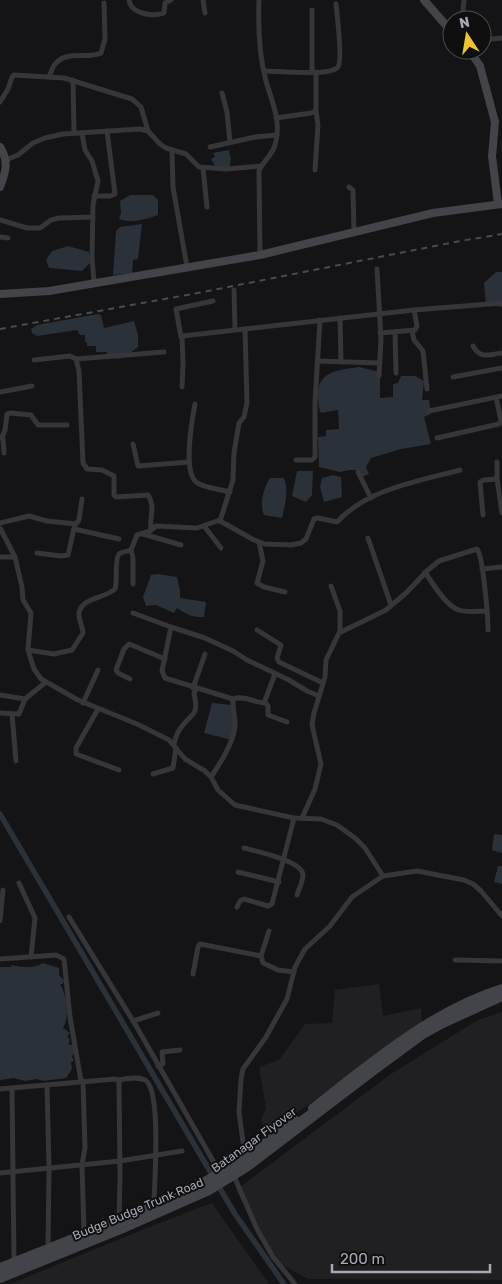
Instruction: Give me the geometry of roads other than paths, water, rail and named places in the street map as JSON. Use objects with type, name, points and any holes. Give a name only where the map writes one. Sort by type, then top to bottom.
[{"type":"street","points":[[129,0],[134,10],[157,15],[164,13],[165,3],[171,0]]},
{"type":"street","points":[[203,0],[205,14]]},
{"type":"street","points":[[260,0],[259,26],[265,71],[274,103],[277,135],[271,156],[261,166],[259,171],[260,255]]},
{"type":"street","points":[[424,0],[442,21]]},
{"type":"street","points":[[49,77],[57,61],[62,58],[101,53],[105,39],[104,3]]},
{"type":"street","points":[[265,71],[314,72],[334,70],[339,64],[336,4]]},
{"type":"street","points":[[312,10],[318,125],[315,170]]},
{"type":"street","points":[[0,294],[49,291],[260,255],[433,213],[500,204],[492,156],[498,126],[480,66],[476,60]]},
{"type":"street","points":[[0,102],[14,75],[64,78],[106,89],[132,99],[140,107],[148,131],[160,144],[186,154],[196,165],[203,168],[226,169],[261,166]]},
{"type":"street","points":[[72,80],[74,133]]},
{"type":"street","points":[[222,93],[227,112],[230,142]]},
{"type":"street","points":[[276,118],[311,113],[316,110]]},
{"type":"street","points":[[6,160],[18,155],[39,139],[74,133],[127,129],[148,131]]},
{"type":"street","points":[[94,196],[110,196],[115,194],[107,131]]},
{"type":"street","points":[[82,133],[85,150],[92,161],[98,181],[98,188],[94,196],[93,217],[92,257],[94,282]]},
{"type":"street","points":[[210,147],[255,137],[277,135]]},
{"type":"street","points":[[0,147],[6,160],[6,168],[0,187]]},
{"type":"street","points":[[172,150],[173,187],[187,266]]},
{"type":"street","points":[[203,168],[207,207]]},
{"type":"street","points":[[349,187],[353,190],[354,232]]},
{"type":"street","points":[[0,220],[27,228],[40,228],[54,219],[93,217]]},
{"type":"street","points":[[0,237],[8,238]]},
{"type":"street","points":[[377,269],[380,314],[379,376]]},
{"type":"street","points":[[234,290],[235,330]]},
{"type":"street","points":[[182,387],[184,364],[176,309],[213,301]]},
{"type":"street","points":[[181,337],[414,310],[502,303]]},
{"type":"street","points":[[380,333],[412,331],[416,328],[414,310]]},
{"type":"street","points":[[340,318],[341,362]]},
{"type":"street","points":[[296,460],[312,460],[316,458],[315,402],[320,320]]},
{"type":"street","points":[[220,521],[233,480],[234,454],[239,423],[244,416],[247,403],[246,329]]},
{"type":"street","points":[[412,331],[414,340],[423,351],[427,389]]},
{"type":"street","points":[[395,332],[396,373]]},
{"type":"street","points":[[472,346],[481,355],[502,353]]},
{"type":"street","points":[[34,360],[70,356],[76,359],[164,352]]},
{"type":"street","points":[[76,359],[79,371],[83,463],[87,469],[102,470],[114,476],[114,495],[116,497],[148,495],[153,504],[150,522],[151,530]]},
{"type":"street","points":[[318,361],[380,363]]},
{"type":"street","points":[[453,377],[502,368]]},
{"type":"street","points":[[0,392],[32,386]]},
{"type":"street","points":[[429,411],[502,396]]},
{"type":"street","points":[[437,438],[499,424],[501,419],[496,397]]},
{"type":"street","points":[[195,404],[190,448],[191,473],[196,482],[230,492]]},
{"type":"street","points":[[4,453],[1,437],[5,430],[7,414],[31,414],[38,425],[67,425]]},
{"type":"street","points":[[133,444],[138,466],[190,462]]},
{"type":"street","points":[[498,462],[497,478],[502,513]]},
{"type":"street","points":[[133,584],[133,558],[131,550],[134,538],[140,533],[159,526],[191,528],[220,521],[259,542],[301,543],[306,539],[314,519],[320,518],[337,522],[344,514],[371,498],[408,484],[460,470]]},
{"type":"street","points":[[358,472],[371,498]]},
{"type":"street","points":[[483,515],[480,482],[497,478]]},
{"type":"street","points":[[38,553],[68,555],[74,527],[79,522],[82,498]]},
{"type":"street","points":[[0,523],[29,516],[119,539]]},
{"type":"street","points":[[204,526],[222,548]]},
{"type":"street","points":[[0,528],[15,557],[23,600],[32,616],[28,650],[38,676],[83,703],[137,724],[164,737],[175,746],[182,757],[206,771],[211,776],[218,790],[235,805],[294,818],[327,821],[344,830],[365,848],[383,876]]},
{"type":"street","points":[[140,533],[181,545]]},
{"type":"street","points":[[368,538],[391,605]]},
{"type":"street","points":[[259,542],[263,561],[257,582],[264,587],[285,592]]},
{"type":"street","points":[[340,631],[367,620],[391,605],[439,561],[477,549],[480,552],[488,630]]},
{"type":"street","points":[[28,650],[54,654],[72,650],[83,633],[79,614],[82,606],[88,601],[106,596],[115,589],[118,557],[122,553],[131,550]]},
{"type":"street","points":[[0,556],[15,557]]},
{"type":"street","points":[[482,569],[502,567]]},
{"type":"street","points":[[425,572],[438,593],[456,608],[462,611],[487,611]]},
{"type":"street","points":[[302,818],[315,790],[321,764],[312,725],[314,713],[323,683],[326,660],[340,631],[340,612],[331,586]]},
{"type":"street","points":[[133,613],[162,622],[223,646],[246,660],[295,682],[307,691],[319,696]]},
{"type":"street","points":[[171,627],[162,658],[162,674],[165,678],[194,689],[233,700],[237,698],[265,702]]},
{"type":"street","points":[[257,630],[281,645],[277,658],[279,662],[323,683]]},
{"type":"street","points":[[130,679],[118,673],[116,669],[126,646],[130,644],[162,658]]},
{"type":"street","points":[[153,774],[173,768],[175,746],[180,729],[193,714],[197,706],[194,689],[206,654]]},
{"type":"street","points":[[83,703],[98,670]]},
{"type":"street","points":[[265,702],[275,674]]},
{"type":"street","points":[[0,713],[16,714],[20,712],[25,699],[46,682]]},
{"type":"street","points":[[0,694],[25,699]]},
{"type":"street","points":[[211,776],[220,763],[233,734],[235,722],[233,700]]},
{"type":"street","points":[[265,702],[268,706],[268,715],[287,722]]},
{"type":"street","points":[[98,709],[76,748],[76,754],[119,770]]},
{"type":"street","points":[[12,714],[16,761]]},
{"type":"street","points":[[237,907],[240,901],[244,899],[270,906],[273,903],[294,818]]},
{"type":"street","points":[[244,848],[284,859],[303,873],[297,894]]},
{"type":"street","points":[[245,1157],[239,1112],[243,1070],[266,1037],[287,999],[294,972],[305,949],[330,926],[352,897],[383,876],[418,871],[464,880],[473,884],[502,916]]},
{"type":"street","points":[[238,872],[278,882]]},
{"type":"street","points":[[19,883],[36,918],[31,957]]},
{"type":"street","points":[[0,920],[3,890]]},
{"type":"street","points":[[69,917],[133,1021],[219,1174]]},
{"type":"street","points":[[269,931],[261,956],[264,964],[278,970],[294,972]]},
{"type":"street","points":[[193,974],[200,944],[261,956]]},
{"type":"street","points":[[0,959],[56,954],[64,958],[70,1017],[82,1081],[85,1148],[82,1165],[84,1233]]},
{"type":"street","points":[[455,960],[502,961]]},
{"type":"street","name":"Budge Budge Trunk Road","points":[[0,1267],[183,1194],[219,1174],[245,1157],[419,1027],[486,993],[502,988]]},
{"type":"street","name":"Batanagar Flyover","points":[[0,1273],[162,1207],[206,1187],[263,1150],[414,1036],[448,1016],[502,992]]},
{"type":"street","name":"Budge Budge Trunk Road","points":[[0,1279],[123,1230],[192,1200],[231,1179],[423,1035],[442,1024],[502,997]]},
{"type":"street","points":[[133,1021],[158,1013]]},
{"type":"street","points":[[158,1066],[163,1064],[162,1052],[180,1050]]},
{"type":"street","points":[[0,1089],[82,1081],[138,1078],[147,1081],[154,1099],[155,1109],[154,1206]]},
{"type":"street","points":[[118,1080],[120,1084],[119,1219]]},
{"type":"street","points":[[47,1085],[48,1249]]},
{"type":"street","points":[[12,1088],[14,1262]]},
{"type":"street","points":[[0,1173],[120,1161],[182,1151]]},
{"type":"street","points":[[230,1167],[231,1179],[257,1229],[273,1257],[295,1284]]},
{"type":"waterway","points":[[0,814],[235,1214],[284,1284]]},
{"type":"railway","points":[[0,329],[502,234]]}]
